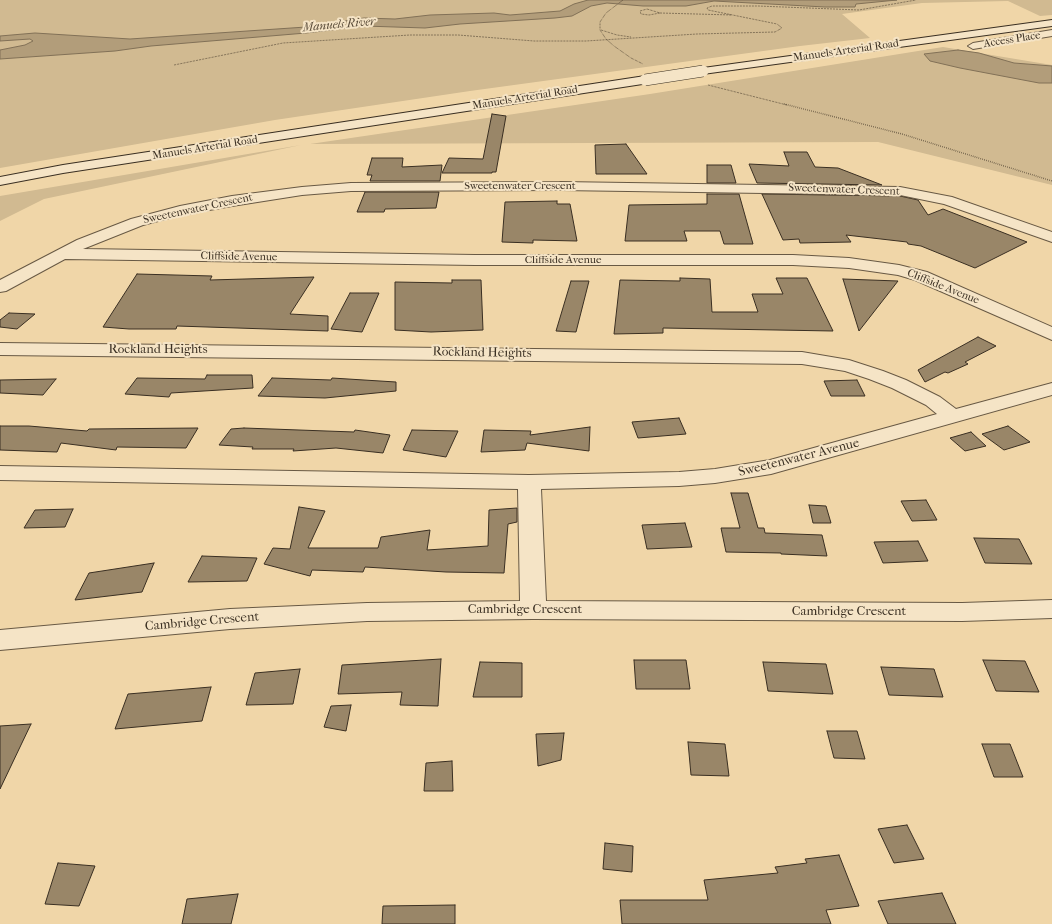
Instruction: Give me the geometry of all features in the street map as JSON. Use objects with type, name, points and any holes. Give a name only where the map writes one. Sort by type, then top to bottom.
[{"type":"street","name":"Manuels Arterial Road","points":[[0,181],[63,169],[703,71],[1052,23]]},
{"type":"street","name":"Access Place","points":[[973,46],[1052,33]]},
{"type":"street","name":"Sweetenwater Crescent","points":[[0,287],[60,254],[118,229],[180,211],[232,201],[295,192],[385,186],[560,186],[900,191],[947,200],[1052,237]]},
{"type":"street","name":"Cliffside Avenue","points":[[60,254],[482,260],[793,260],[849,263],[899,270],[921,276],[1052,334]]},
{"type":"street","name":"Rockland Heights","points":[[0,349],[802,358],[848,366],[876,374],[933,401],[951,416]]},
{"type":"street","name":"Sweetenwater Avenue","points":[[0,473],[529,482],[679,479],[744,472],[771,467],[884,437],[951,416],[1052,389]]},
{"type":"street","points":[[529,482],[533,610]]},
{"type":"street","name":"Cambridge Crescent","points":[[0,640],[230,619],[367,612],[533,610],[962,612],[1052,609]]},
{"type":"path","points":[[623,0],[606,13],[600,22],[600,30],[606,40],[631,58],[644,64]]},
{"type":"path","points":[[174,65],[283,43],[350,38],[410,35],[458,35],[534,41],[586,41],[697,34],[775,32],[782,28],[777,24],[708,10],[707,8],[712,6],[758,6],[859,10],[916,0]]},
{"type":"path","points":[[660,13],[649,15],[641,14],[640,11],[647,9],[660,13],[708,16],[738,15]]},
{"type":"path","points":[[600,30],[617,35],[638,37]]},
{"type":"path","points":[[707,85],[902,134],[1052,181]]},
{"type":"shaded area","points":[[0,0],[1052,0],[1052,15],[1040,16],[1008,1],[922,3],[842,14],[870,38],[800,46],[470,91],[275,120],[0,168]]},
{"type":"shaded area","points":[[943,47],[1052,65],[1052,185],[878,142],[310,144],[650,94]]},
{"type":"shaded area","points":[[301,145],[44,199],[0,221],[0,196]]},
{"type":"water","name":"Manuels River","points":[[588,0],[897,0],[856,4],[855,7],[825,7],[714,1],[686,6],[643,6],[607,3],[591,6],[572,16],[555,18],[460,24],[425,28],[364,26],[306,33],[151,46],[115,51],[0,59],[0,50],[25,45],[33,41],[30,39],[0,41],[0,36],[35,33],[130,39],[306,27],[364,18],[395,19],[430,15],[494,13],[510,15],[560,11],[574,4]]},
{"type":"water","points":[[958,50],[979,53],[1014,63],[1052,66],[1052,83],[1039,83],[960,68],[930,61],[924,54]]},
{"type":"building","points":[[492,114],[506,116],[496,172],[442,173],[449,158],[483,159]]},
{"type":"building","points":[[626,144],[647,174],[596,174],[595,145]]},
{"type":"building","points":[[784,152],[807,152],[815,167],[838,168],[882,185],[757,183],[749,164],[789,166]]},
{"type":"building","points":[[372,158],[403,158],[402,167],[442,165],[440,181],[370,181],[372,175],[367,175]]},
{"type":"building","points":[[707,165],[731,165],[736,183],[707,183]]},
{"type":"building","points":[[365,192],[439,192],[436,208],[385,209],[384,212],[357,212]]},
{"type":"building","points":[[707,194],[739,194],[753,244],[724,244],[720,231],[684,231],[687,241],[625,241],[629,205],[707,204]]},
{"type":"building","points":[[762,194],[900,196],[918,200],[928,215],[943,209],[1027,242],[975,268],[921,246],[908,244],[907,242],[846,235],[851,242],[800,243],[799,239],[783,240]]},
{"type":"building","points":[[557,201],[557,204],[570,204],[577,241],[533,240],[533,243],[502,242],[505,202]]},
{"type":"building","points":[[137,274],[212,276],[210,280],[314,277],[290,314],[328,316],[328,331],[177,326],[176,329],[129,329],[103,327]]},
{"type":"building","points":[[680,278],[710,279],[712,312],[758,312],[752,294],[783,294],[776,278],[807,278],[833,331],[663,328],[663,333],[614,334],[620,280],[680,281]]},
{"type":"building","points":[[843,279],[898,281],[859,331]]},
{"type":"building","points":[[452,280],[481,280],[483,330],[431,332],[395,330],[395,282],[452,283]]},
{"type":"building","points":[[571,281],[589,281],[576,332],[556,331]]},
{"type":"building","points":[[350,293],[379,293],[362,332],[331,329]]},
{"type":"building","points":[[9,313],[35,314],[17,329],[0,327],[0,320]]},
{"type":"building","points":[[978,337],[996,346],[965,362],[968,364],[948,373],[945,372],[925,382],[918,370]]},
{"type":"building","points":[[207,375],[252,375],[253,388],[171,393],[169,397],[125,394],[137,378],[205,379]]},
{"type":"building","points":[[272,378],[331,380],[332,378],[396,382],[396,391],[325,398],[258,396]]},
{"type":"building","points":[[56,379],[43,395],[0,393],[0,380]]},
{"type":"building","points":[[857,380],[865,396],[831,396],[824,381]]},
{"type":"building","points":[[679,418],[686,434],[638,438],[632,422]]},
{"type":"building","points":[[0,426],[29,426],[87,431],[89,429],[198,428],[186,448],[117,447],[116,450],[61,443],[57,452],[0,450]]},
{"type":"building","points":[[1008,426],[1030,442],[1004,450],[982,434]]},
{"type":"building","points":[[590,427],[589,451],[527,443],[525,450],[481,452],[484,430],[531,431],[530,435]]},
{"type":"building","points":[[244,428],[354,432],[355,430],[390,435],[383,453],[336,448],[293,451],[294,449],[252,449],[253,447],[219,445],[231,429]]},
{"type":"building","points":[[412,430],[458,431],[446,457],[403,450]]},
{"type":"building","points":[[971,432],[986,446],[965,451],[950,438]]},
{"type":"building","points":[[731,493],[748,493],[758,528],[764,528],[765,533],[822,535],[827,556],[726,552],[721,528],[740,528]]},
{"type":"building","points":[[926,500],[937,520],[912,521],[901,501]]},
{"type":"building","points":[[809,505],[826,506],[831,523],[813,523]]},
{"type":"building","points":[[299,507],[325,511],[308,548],[378,548],[381,537],[430,530],[427,550],[488,546],[489,510],[517,508],[517,522],[508,524],[504,573],[446,572],[365,567],[363,572],[312,570],[310,576],[264,564],[273,548],[290,549]]},
{"type":"building","points":[[73,509],[65,527],[24,528],[35,510]]},
{"type":"building","points":[[685,523],[692,547],[647,549],[642,525]]},
{"type":"building","points":[[974,538],[1019,539],[1032,564],[985,563]]},
{"type":"building","points":[[918,541],[928,561],[883,563],[874,542]]},
{"type":"building","points":[[202,556],[257,558],[247,581],[188,582]]},
{"type":"building","points":[[154,563],[142,592],[75,600],[89,573]]},
{"type":"building","points":[[441,659],[438,706],[400,705],[402,692],[338,694],[342,665]]},
{"type":"building","points":[[634,660],[686,660],[690,689],[636,689]]},
{"type":"building","points":[[983,660],[1025,661],[1039,692],[996,691]]},
{"type":"building","points":[[480,662],[522,663],[522,697],[473,697]]},
{"type":"building","points":[[763,662],[826,664],[833,694],[768,691]]},
{"type":"building","points":[[881,667],[934,669],[943,697],[889,695]]},
{"type":"building","points":[[300,669],[293,704],[246,705],[255,673]]},
{"type":"building","points":[[211,687],[202,721],[115,729],[128,694]]},
{"type":"building","points":[[351,705],[346,731],[324,727],[331,706]]},
{"type":"building","points":[[31,724],[0,789],[0,726]]},
{"type":"building","points":[[827,731],[857,731],[865,759],[834,758]]},
{"type":"building","points":[[564,733],[561,760],[538,766],[536,734]]},
{"type":"building","points":[[688,742],[725,744],[729,776],[691,775]]},
{"type":"building","points":[[982,744],[1010,744],[1023,777],[994,777]]},
{"type":"building","points":[[452,761],[453,791],[424,791],[426,763]]},
{"type":"building","points":[[907,825],[924,859],[894,863],[878,829]]},
{"type":"building","points":[[605,843],[633,846],[632,872],[603,869]]},
{"type":"building","points":[[839,855],[859,906],[826,910],[831,924],[622,924],[620,900],[708,900],[704,880],[778,873],[775,867],[807,863],[805,859]]},
{"type":"building","points":[[58,863],[95,866],[79,906],[45,904]]},
{"type":"building","points":[[942,893],[956,924],[888,924],[878,901]]},
{"type":"building","points":[[238,894],[231,924],[182,924],[187,899]]},
{"type":"building","points":[[455,905],[455,924],[382,924],[383,906]]}]
